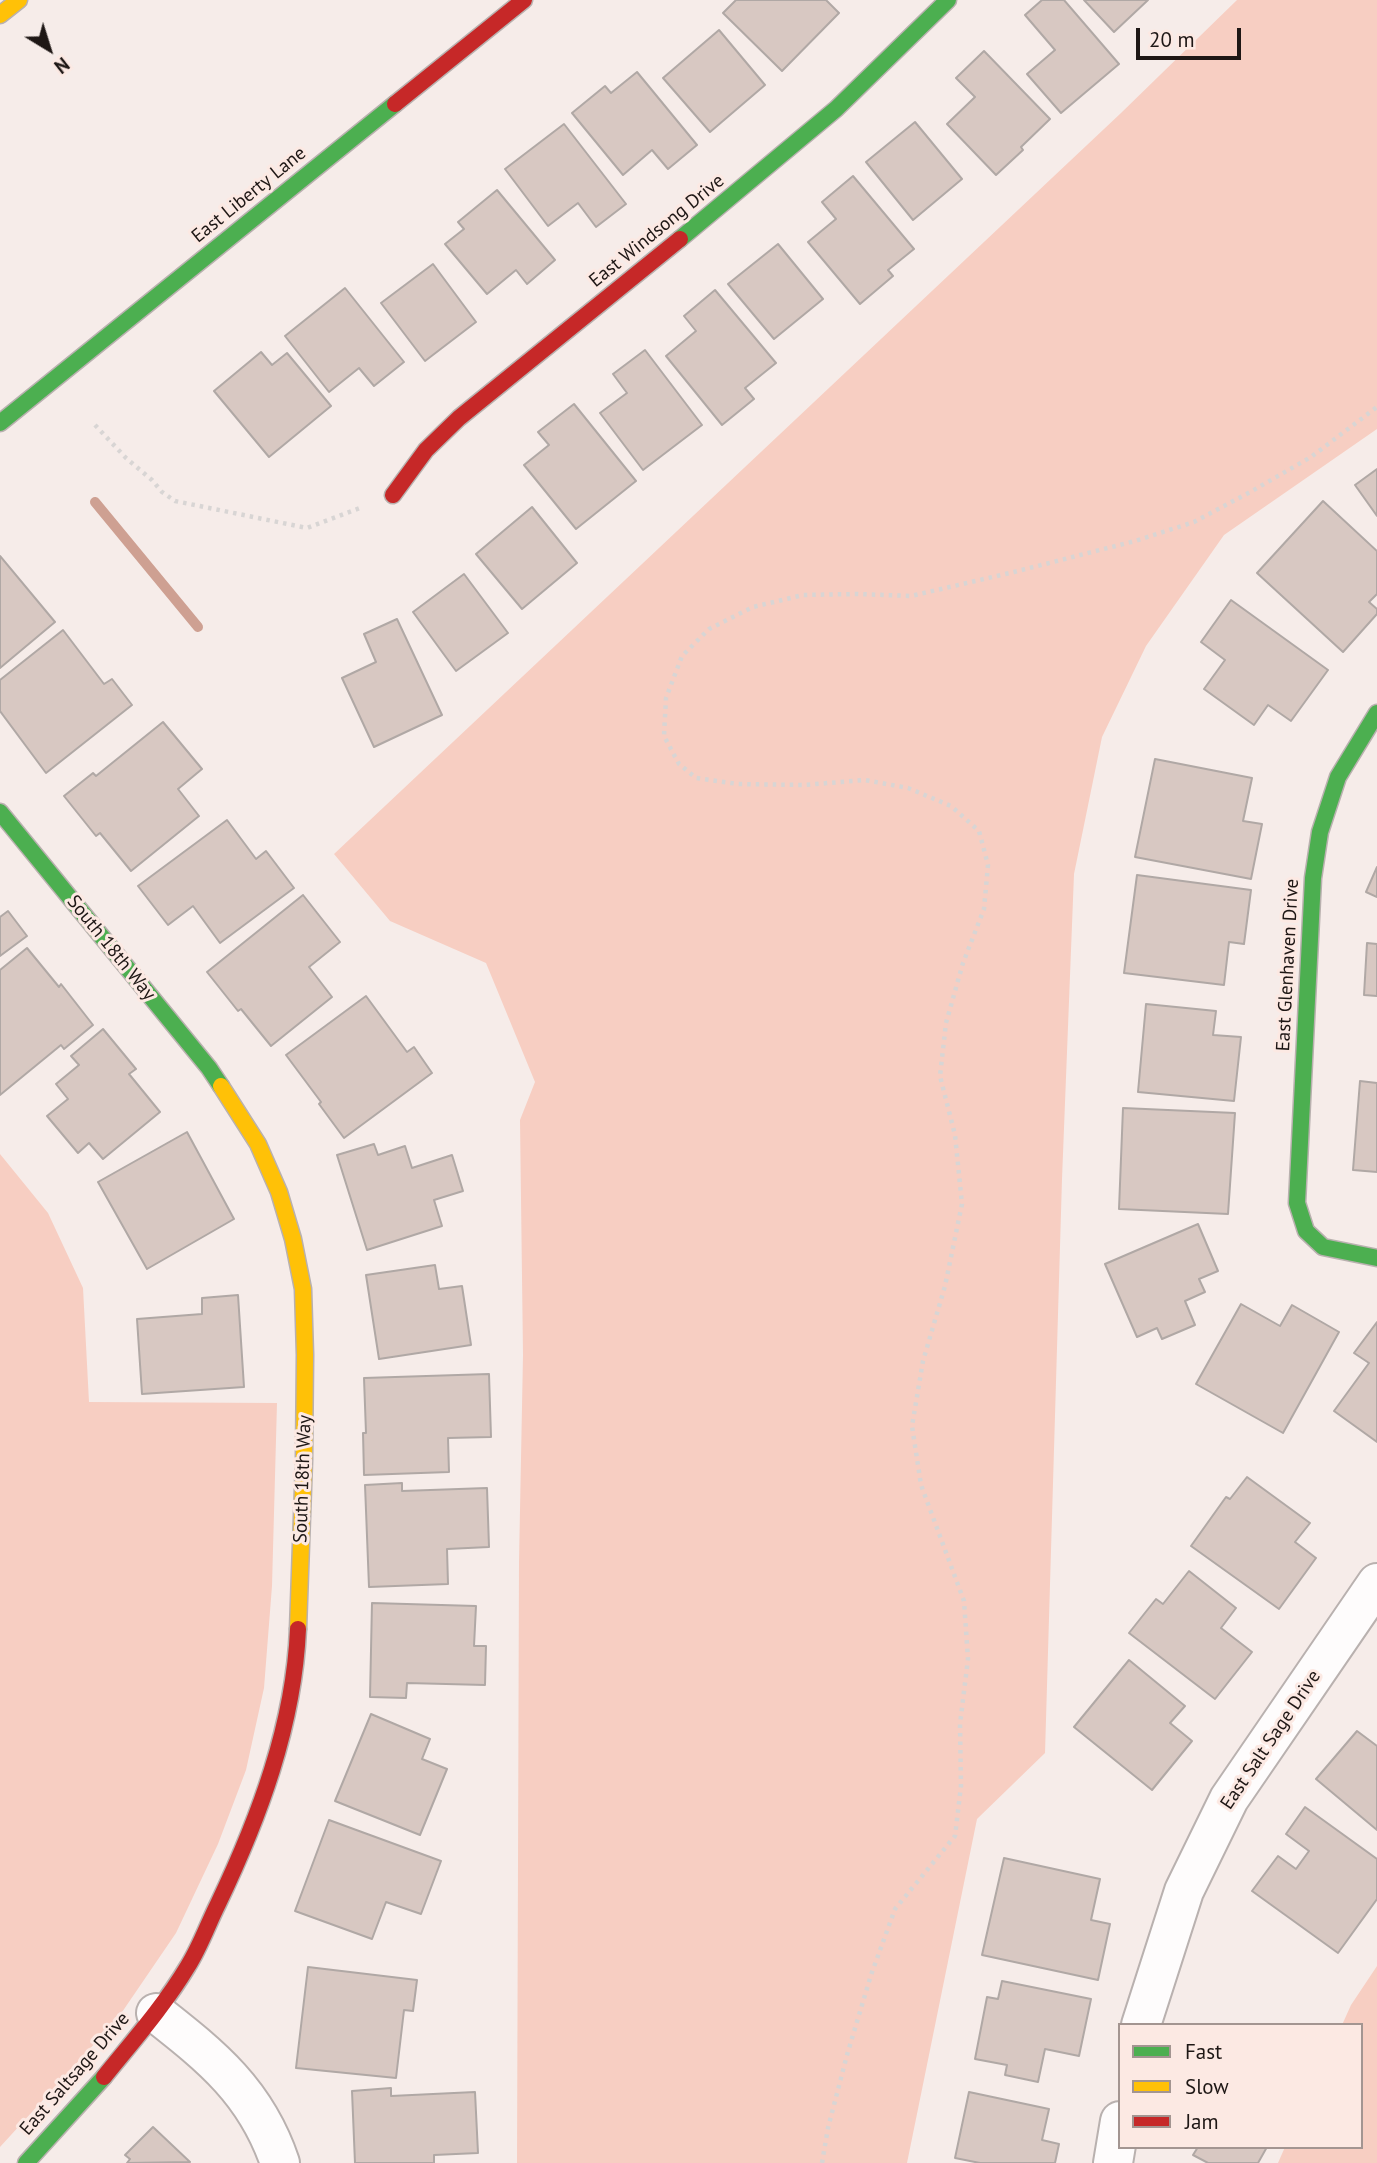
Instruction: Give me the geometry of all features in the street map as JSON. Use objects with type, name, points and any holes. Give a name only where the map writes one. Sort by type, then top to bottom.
[{"type":"main road","points":[[0,15],[19,0]]},
{"type":"main road","name":"East Liberty Lane","points":[[0,423],[524,0]]},
{"type":"main road","name":"East Windsong Drive","points":[[393,495],[426,450],[459,418],[765,170],[836,109],[948,0]]},
{"type":"main road","name":"East Glenhaven Drive","points":[[1377,713],[1338,777],[1321,832],[1313,878],[1297,1203],[1306,1231],[1323,1247],[1377,1258]]},
{"type":"main road","name":"South 18th Way","points":[[0,812],[209,1068],[232,1101],[258,1144],[279,1192],[293,1239],[303,1290],[304,1460],[297,1644],[286,1714],[270,1780],[245,1848],[189,1965],[156,2013]]},
{"type":"main road","name":"East Saltsage Drive","points":[[26,2163],[99,2083],[156,2013]]},
{"type":"street","name":"East Salt Sage Drive","points":[[1142,2023],[1184,1891],[1229,1799],[1377,1583]]},
{"type":"street","points":[[156,2013],[217,2063],[238,2087],[254,2108],[275,2147],[280,2163]]},
{"type":"street","points":[[1113,2163],[1118,2133]]},
{"type":"path","points":[[822,2163],[847,2055],[871,1975],[895,1909],[955,1836],[960,1798],[960,1724],[968,1659],[964,1601],[921,1485],[912,1426],[923,1361],[945,1286],[962,1203],[955,1135],[940,1076],[946,1023],[962,963],[984,909],[988,865],[979,831],[951,806],[908,788],[865,780],[778,785],[738,784],[696,778],[679,764],[664,736],[666,698],[682,656],[709,629],[752,607],[803,595],[911,596],[1135,541],[1194,522],[1252,491],[1311,457],[1377,407]]},
{"type":"path","points":[[95,425],[162,492],[176,501],[307,528],[393,495]]},
{"type":"shaded area","points":[[1237,0],[1377,0],[1377,429],[1224,535],[1146,646],[1102,737],[1074,874],[1045,1753],[977,1819],[907,2163],[517,2163],[519,1562],[523,1355],[520,1120],[535,1082],[486,963],[390,921],[334,854],[1121,113]]},
{"type":"shaded area","points":[[0,1154],[48,1213],[83,1288],[89,1402],[277,1403],[272,1586],[264,1688],[246,1770],[218,1844],[176,1933],[118,2018],[0,2147]]},
{"type":"shaded area","points":[[1377,1966],[1377,2163],[1278,2163],[1284,2149],[1363,2149],[1363,2023],[1343,2023],[1351,2005]]},
{"type":"building","points":[[736,0],[826,0],[839,13],[782,71],[723,13]]},
{"type":"building","points":[[1042,0],[1064,0],[1119,64],[1061,113],[1027,74],[1055,50],[1025,15]]},
{"type":"building","points":[[1084,0],[1148,0],[1114,32]]},
{"type":"building","points":[[719,30],[765,85],[710,132],[663,78]]},
{"type":"building","points":[[984,51],[1050,119],[996,175],[947,124],[975,97],[956,78]]},
{"type":"building","points":[[637,72],[697,145],[668,169],[652,150],[623,175],[572,113],[605,86],[611,93]]},
{"type":"building","points":[[915,122],[962,179],[913,220],[866,162]]},
{"type":"building","points":[[564,124],[626,204],[596,227],[578,203],[548,226],[505,169]]},
{"type":"building","points":[[853,176],[914,249],[888,270],[893,276],[860,304],[808,242],[836,219],[822,202]]},
{"type":"building","points":[[497,190],[555,260],[527,284],[516,270],[487,294],[445,244],[464,229],[458,222]]},
{"type":"building","points":[[778,244],[823,299],[774,339],[728,284]]},
{"type":"building","points":[[433,264],[476,322],[425,361],[381,303]]},
{"type":"building","points":[[345,288],[404,362],[374,386],[359,368],[329,392],[285,336]]},
{"type":"building","points":[[715,290],[776,363],[745,388],[754,399],[722,425],[666,356],[696,331],[684,316]]},
{"type":"building","points":[[645,350],[702,425],[643,470],[600,413],[627,393],[613,374]]},
{"type":"building","points":[[261,352],[272,365],[287,353],[331,406],[269,457],[214,391]]},
{"type":"building","points":[[574,404],[636,481],[576,529],[524,465],[549,445],[538,432]]},
{"type":"building","points":[[1377,469],[1377,516],[1355,485]]},
{"type":"building","points":[[1323,501],[1377,551],[1377,594],[1369,602],[1377,609],[1377,614],[1343,652],[1257,573]]},
{"type":"building","points":[[532,507],[577,563],[522,609],[476,554]]},
{"type":"building","points":[[0,556],[55,622],[0,668]]},
{"type":"building","points":[[464,574],[508,633],[456,671],[413,612]]},
{"type":"building","points":[[1231,600],[1328,670],[1291,721],[1268,705],[1254,725],[1204,689],[1225,660],[1201,642]]},
{"type":"building","points":[[397,619],[442,715],[374,747],[342,678],[376,662],[364,634]]},
{"type":"building","points":[[63,630],[104,684],[112,679],[132,705],[46,773],[0,711],[0,680]]},
{"type":"building","points":[[163,722],[202,769],[178,789],[199,816],[131,871],[100,833],[96,836],[64,796],[93,773],[96,776]]},
{"type":"building","points":[[1155,759],[1252,778],[1243,821],[1262,824],[1251,879],[1135,857]]},
{"type":"building","points":[[227,820],[256,859],[266,851],[294,888],[220,943],[193,906],[168,925],[138,886]]},
{"type":"building","points":[[1377,867],[1377,897],[1366,892]]},
{"type":"building","points":[[1137,875],[1251,890],[1244,944],[1229,942],[1224,985],[1124,973]]},
{"type":"building","points":[[303,895],[340,942],[309,967],[332,997],[271,1046],[207,972]]},
{"type":"building","points":[[8,911],[27,936],[0,956],[0,917]]},
{"type":"building","points":[[1367,943],[1377,944],[1377,996],[1364,995]]},
{"type":"building","points":[[27,948],[59,987],[61,984],[93,1025],[64,1049],[61,1045],[0,1095],[0,970]]},
{"type":"building","points":[[366,996],[407,1052],[414,1047],[432,1073],[344,1138],[286,1055]]},
{"type":"building","points":[[1146,1004],[1216,1011],[1213,1035],[1241,1037],[1234,1101],[1138,1092]]},
{"type":"building","points":[[103,1029],[136,1069],[129,1074],[160,1112],[103,1159],[89,1143],[78,1153],[47,1116],[68,1099],[56,1084],[79,1065],[71,1056]]},
{"type":"building","points":[[1360,1081],[1377,1083],[1377,1172],[1353,1170]]},
{"type":"building","points":[[1123,1108],[1235,1113],[1228,1214],[1119,1209]]},
{"type":"building","points":[[187,1132],[234,1219],[147,1269],[98,1182]]},
{"type":"building","points":[[374,1144],[378,1155],[405,1146],[412,1168],[452,1155],[463,1191],[434,1200],[442,1226],[367,1250],[337,1155]]},
{"type":"building","points":[[1198,1224],[1218,1271],[1199,1279],[1205,1292],[1185,1301],[1195,1325],[1162,1339],[1157,1328],[1137,1337],[1105,1264]]},
{"type":"building","points":[[435,1265],[439,1289],[462,1286],[471,1345],[379,1359],[366,1275]]},
{"type":"building","points":[[238,1295],[244,1387],[142,1394],[137,1319],[202,1314],[202,1298]]},
{"type":"building","points":[[1241,1304],[1280,1326],[1292,1305],[1339,1332],[1283,1433],[1196,1384]]},
{"type":"building","points":[[1377,1322],[1377,1442],[1334,1411],[1369,1363],[1354,1353]]},
{"type":"building","points":[[489,1374],[491,1437],[448,1438],[449,1472],[364,1475],[364,1378]]},
{"type":"building","points":[[1247,1477],[1310,1523],[1295,1542],[1316,1558],[1279,1609],[1191,1546],[1226,1497],[1230,1499]]},
{"type":"building","points":[[402,1483],[402,1491],[487,1488],[489,1547],[447,1549],[448,1584],[369,1587],[365,1485]]},
{"type":"building","points":[[1189,1571],[1236,1608],[1221,1628],[1252,1652],[1215,1699],[1129,1633],[1156,1599],[1163,1604]]},
{"type":"building","points":[[372,1603],[476,1606],[474,1646],[486,1646],[485,1685],[407,1683],[406,1698],[370,1697]]},
{"type":"building","points":[[1129,1660],[1185,1706],[1170,1723],[1192,1741],[1152,1790],[1074,1727]]},
{"type":"building","points":[[371,1714],[430,1739],[422,1759],[447,1769],[420,1835],[335,1801]]},
{"type":"building","points":[[1357,1731],[1377,1746],[1377,1830],[1316,1779]]},
{"type":"building","points":[[1305,1807],[1377,1859],[1377,1899],[1338,1953],[1252,1891],[1278,1856],[1296,1869],[1309,1851],[1286,1834]]},
{"type":"building","points":[[329,1820],[441,1861],[421,1914],[386,1902],[372,1939],[295,1911]]},
{"type":"building","points":[[1004,1858],[1100,1879],[1091,1920],[1110,1924],[1098,1980],[982,1955]]},
{"type":"building","points":[[308,1967],[417,1980],[413,2011],[404,2010],[396,2078],[296,2068]]},
{"type":"building","points":[[1002,1981],[1091,1999],[1079,2056],[1045,2049],[1038,2082],[1005,2075],[1007,2065],[975,2059],[987,1997],[998,1999]]},
{"type":"building","points":[[391,2088],[391,2096],[475,2092],[478,2153],[434,2155],[434,2163],[355,2163],[352,2091]]},
{"type":"building","points":[[969,2092],[1049,2109],[1042,2140],[1059,2144],[1055,2163],[980,2163],[955,2158]]},
{"type":"building","points":[[153,2127],[190,2162],[127,2163],[130,2159],[125,2155]]},
{"type":"building","points":[[1197,2149],[1266,2149],[1258,2163],[1208,2163],[1193,2155]]},
{"type":"waterway","points":[[95,502],[198,627]]},
{"type":"traffic: fast","points":[[680,239],[836,109],[948,0]]},
{"type":"traffic: fast","points":[[0,423],[395,104]]},
{"type":"traffic: fast","points":[[1377,713],[1338,777],[1320,832],[1313,878],[1297,1203],[1306,1231],[1323,1247],[1377,1258]]},
{"type":"traffic: fast","points":[[0,812],[221,1086]]},
{"type":"traffic: fast","points":[[26,2163],[104,2077]]},
{"type":"traffic: slow","points":[[0,15],[19,0]]},
{"type":"traffic: slow","points":[[221,1086],[258,1144],[279,1192],[293,1239],[303,1289],[304,1460],[298,1629]]},
{"type":"traffic: jam","points":[[395,104],[524,0]]},
{"type":"traffic: jam","points":[[393,495],[426,450],[459,418],[680,239]]},
{"type":"traffic: jam","points":[[104,2077],[179,1981],[200,1943],[233,1871],[260,1805],[282,1736],[290,1700],[298,1629]]}]
